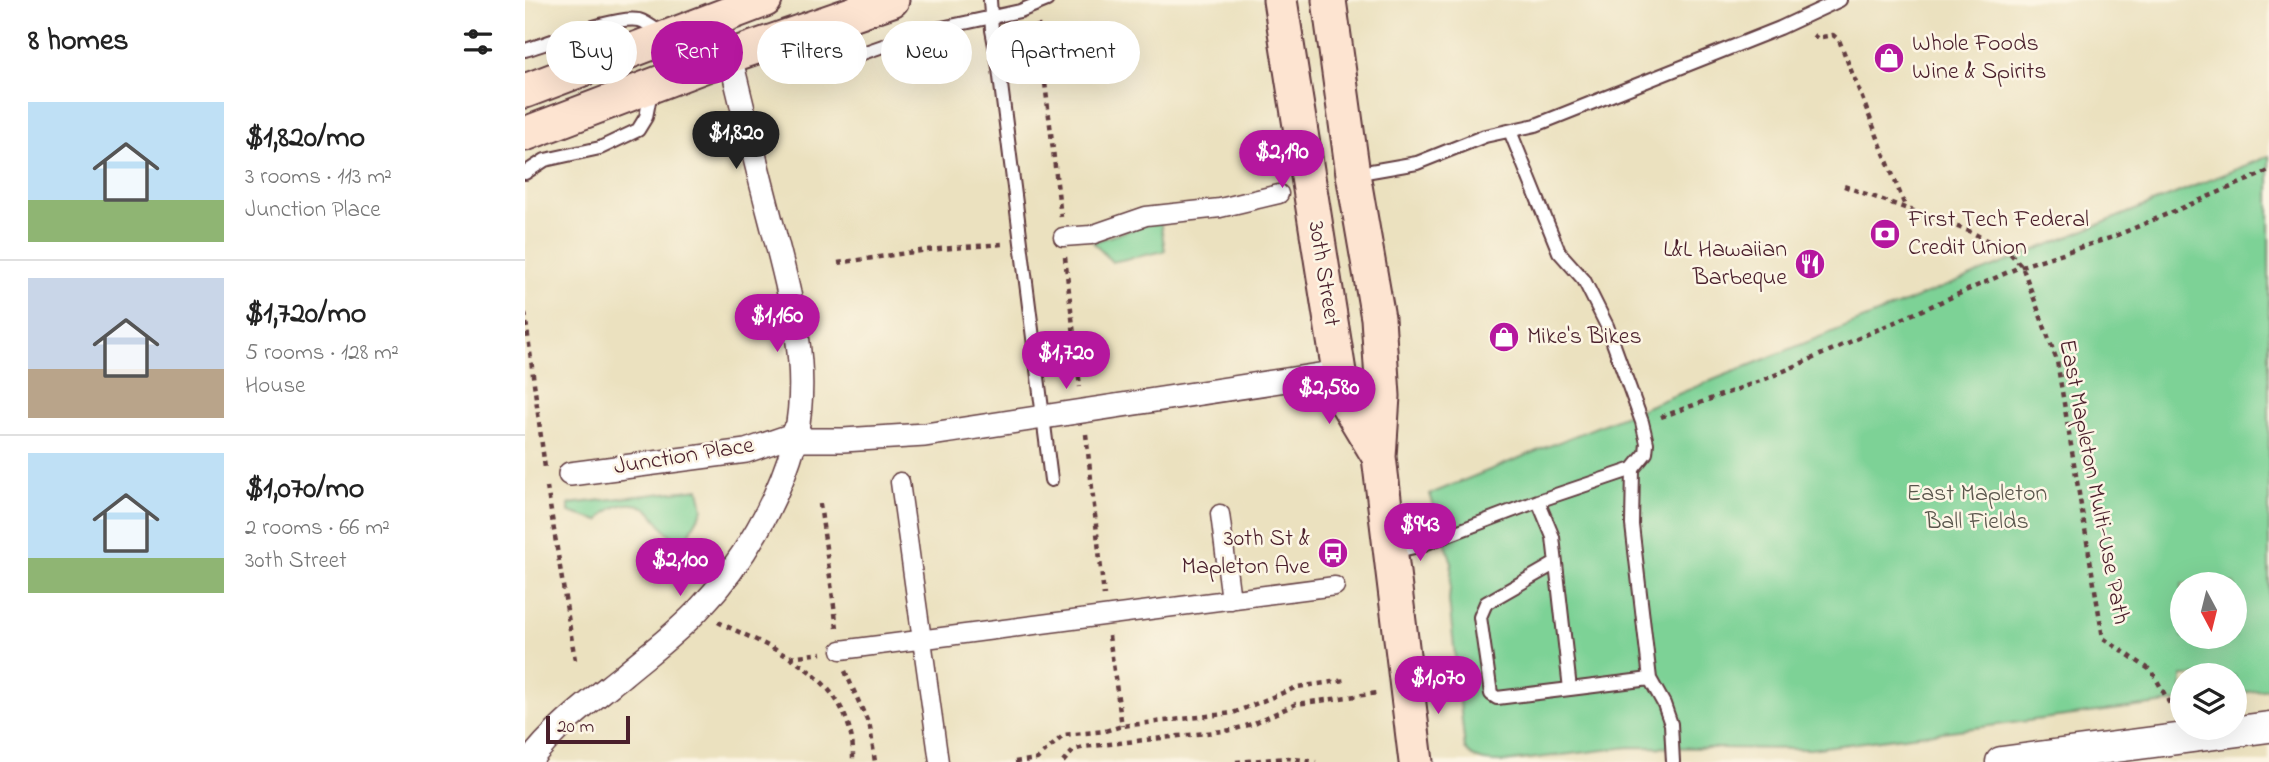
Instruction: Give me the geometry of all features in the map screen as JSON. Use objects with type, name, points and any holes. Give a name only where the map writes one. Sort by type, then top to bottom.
[{"type":"main road","points":[[696,21],[720,8],[765,0]]},
{"type":"main road","points":[[832,21],[892,0]]},
{"type":"main road","name":"30th Street","points":[[1329,0],[1353,174],[1378,318],[1383,396],[1379,457],[1416,762]]},
{"type":"main road","name":"30th Street","points":[[1280,2],[1339,372],[1347,404],[1379,457]]},
{"type":"main road","points":[[525,91],[651,43]]},
{"type":"main road","points":[[525,134],[657,84]]},
{"type":"street","name":"Junction Place","points":[[529,762],[582,707],[657,647],[711,596],[748,545],[786,473],[801,411],[796,331],[737,84]]},
{"type":"street","points":[[1063,237],[1091,235],[1146,216],[1220,208],[1279,194]]},
{"type":"street","points":[[796,437],[843,440],[925,435],[1339,372]]},
{"type":"street","name":"Junction Place","points":[[570,474],[746,451],[796,437]]},
{"type":"street","points":[[899,482],[939,762]]},
{"type":"street","points":[[1220,514],[1231,600]]},
{"type":"street","points":[[841,650],[1335,586]]},
{"type":"street","points":[[2001,762],[2269,727]]},
{"type":"lane","points":[[990,0],[1051,480]]},
{"type":"lane","points":[[867,52],[923,32],[1020,11],[1047,0]]},
{"type":"lane","points":[[1353,174],[1417,163],[1485,136],[1536,125],[1780,28],[1794,19],[1840,0]]},
{"type":"lane","points":[[525,50],[607,23],[641,20],[651,27]]},
{"type":"lane","points":[[525,173],[545,160],[600,148],[638,130],[646,117],[652,86]]},
{"type":"lane","points":[[1391,552],[1419,546],[1633,468],[1646,453],[1647,443],[1642,422],[1607,326],[1584,280],[1559,252],[1510,131]]},
{"type":"lane","points":[[1633,468],[1632,525],[1650,680],[1664,704],[1671,724],[1673,762]]},
{"type":"lane","points":[[1538,501],[1553,537],[1570,689]]},
{"type":"lane","points":[[1556,564],[1486,603],[1480,617],[1491,694],[1497,698],[1650,680]]},
{"type":"path","points":[[1037,16],[1122,726]]},
{"type":"path","points":[[1794,19],[1817,38],[1833,36],[1839,40],[1906,207]]},
{"type":"path","points":[[1642,422],[1672,414],[1768,378],[2022,266],[2113,237],[2269,171]]},
{"type":"path","points":[[1844,186],[1969,231],[2009,252],[2022,266]]},
{"type":"path","points":[[838,263],[927,250],[1020,242]]},
{"type":"path","name":"East Mapleton Multi-Use Path","points":[[2022,266],[2057,360],[2103,638],[2152,671],[2170,704]]},
{"type":"path","points":[[820,504],[844,668],[870,727],[875,762]]},
{"type":"path","points":[[725,625],[790,657],[824,682],[840,704],[851,734],[853,762]]},
{"type":"path","points":[[790,657],[841,650]]},
{"type":"path","points":[[1015,762],[1037,759],[1064,735],[1105,731],[1122,726],[1210,718],[1233,713],[1297,687],[1346,680]]},
{"type":"path","points":[[1063,762],[1074,750],[1084,747],[1221,732],[1252,724],[1296,704],[1313,700],[1408,690]]},
{"type":"path","points":[[1236,762],[1288,758],[1316,762]]},
{"type":"green space","name":"East Mapleton Ball Fields","points":[[2269,156],[2269,689],[2247,692],[2247,663],[2170,663],[2170,703],[1810,749],[1630,747],[1492,762],[1473,757],[1465,749],[1449,601],[1452,563],[1430,494]]},
{"type":"green space","points":[[1160,220],[1165,251],[1112,262],[1093,242]]},
{"type":"green space","points":[[699,489],[703,509],[687,538],[681,543],[665,530],[650,511],[638,505],[619,506],[599,521],[569,512],[569,504]]},
{"type":"place","name":"Whole Foods Wine & Spirits","points":[[1889,58]]},
{"type":"place","name":"First Tech Federal Credit Union","points":[[1885,234]]},
{"type":"place","name":"L&L Hawaiian Barbeque","points":[[1810,264]]},
{"type":"place","name":"Mike's Bikes","points":[[1504,337]]},
{"type":"place","name":"30th St & Mapleton Ave","points":[[1333,553]]}]
